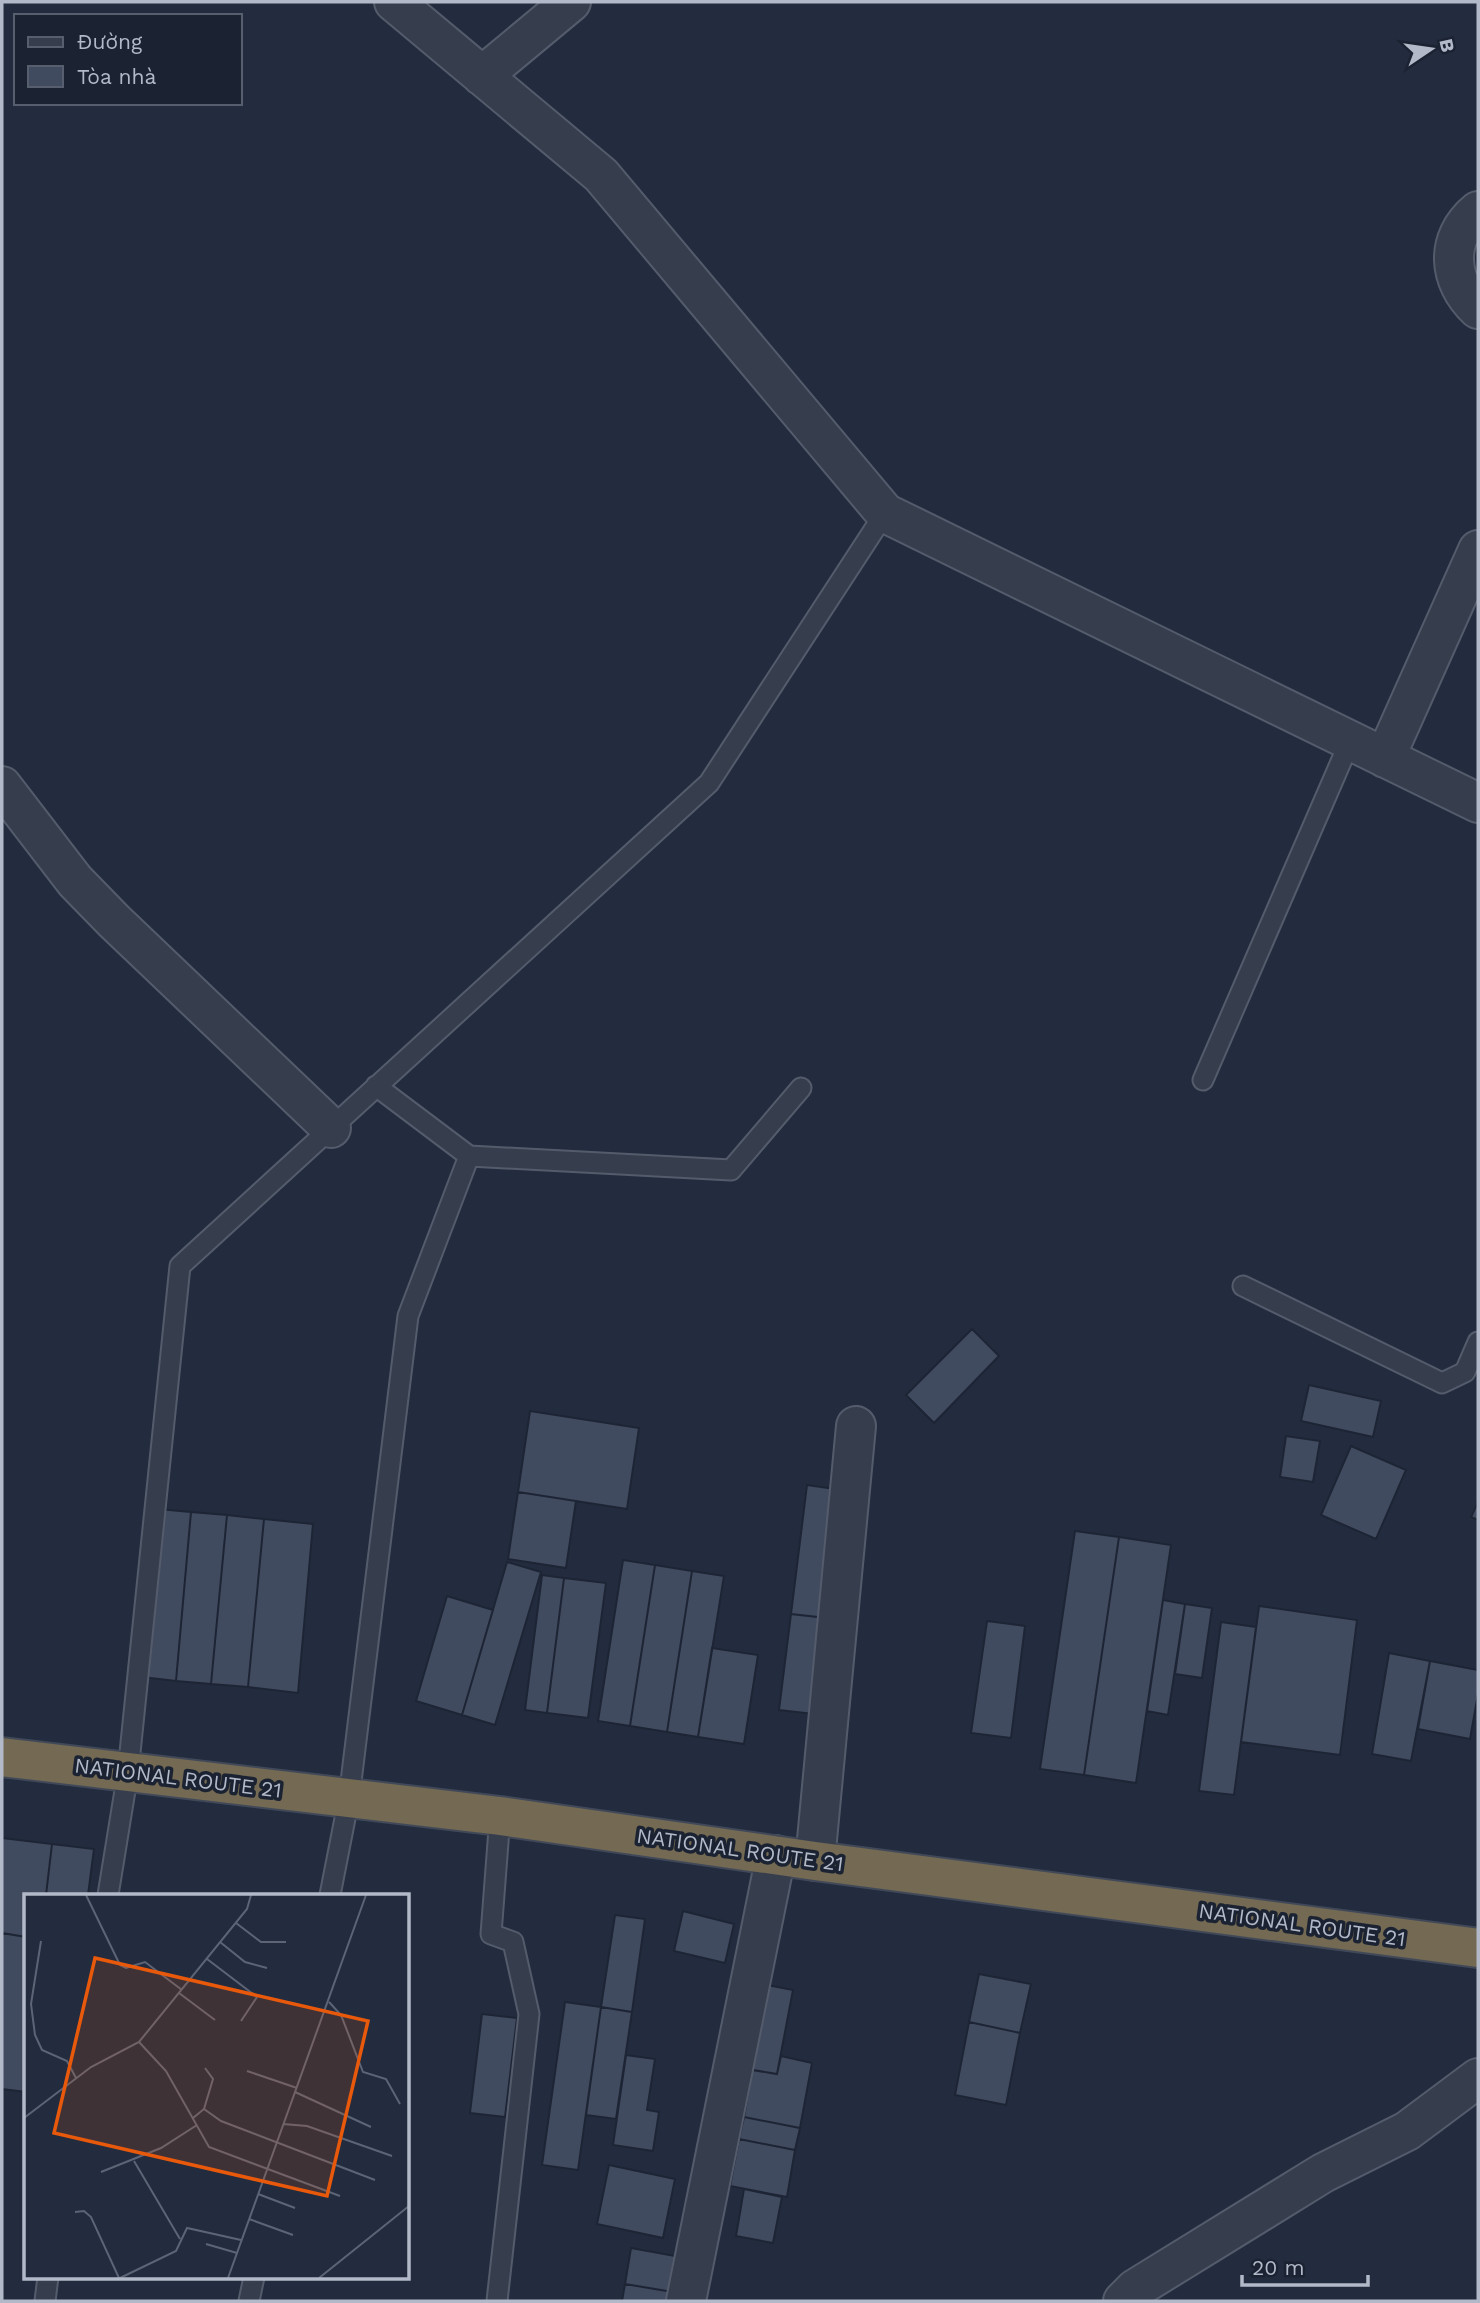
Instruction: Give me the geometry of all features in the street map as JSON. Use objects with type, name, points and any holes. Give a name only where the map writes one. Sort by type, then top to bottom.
[{"type":"highway","name":"NATIONAL ROUTE 21","points":[[2,1757],[500,1816],[815,1861],[1478,1948]]},
{"type":"street","points":[[394,2],[601,175],[885,513],[1478,803]]},
{"type":"street","points":[[482,76],[571,2]]},
{"type":"street","points":[[1478,211],[1469,218],[1455,243],[1455,273],[1465,297],[1478,309]]},
{"type":"street","points":[[1385,758],[1478,550]]},
{"type":"street","points":[[2,786],[75,881],[331,1128]]},
{"type":"street","points":[[815,1861],[856,1426]]},
{"type":"street","points":[[686,2301],[776,1855]]},
{"type":"street","points":[[1123,2301],[1135,2289],[1323,2173],[1407,2131],[1478,2078]]},
{"type":"lane","points":[[108,1894],[128,1772],[180,1266],[709,783],[885,513]]},
{"type":"lane","points":[[1203,1080],[1350,741]]},
{"type":"lane","points":[[376,1086],[469,1156],[731,1170],[801,1088]]},
{"type":"lane","points":[[330,1894],[349,1798],[408,1316],[469,1156]]},
{"type":"lane","points":[[1243,1286],[1442,1383],[1465,1372],[1478,1342]]},
{"type":"lane","points":[[497,2301],[529,2014],[513,1942],[491,1934],[500,1816]]},
{"type":"lane","points":[[44,2301],[48,2278]]},
{"type":"lane","points":[[249,2301],[254,2278]]},
{"type":"building","points":[[972,1329],[999,1356],[934,1423],[906,1395]]},
{"type":"building","points":[[1309,1385],[1381,1401],[1373,1437],[1301,1421]]},
{"type":"building","points":[[530,1411],[639,1428],[627,1509],[518,1492]]},
{"type":"building","points":[[1286,1436],[1320,1441],[1313,1482],[1280,1477]]},
{"type":"building","points":[[1351,1446],[1406,1470],[1376,1539],[1321,1515]]},
{"type":"building","points":[[807,1485],[842,1490],[826,1618],[791,1614]]},
{"type":"building","points":[[518,1492],[576,1501],[566,1568],[508,1559]]},
{"type":"building","points":[[1478,1502],[1478,1520],[1471,1517]]},
{"type":"building","points":[[158,1509],[191,1512],[176,1681],[142,1677]]},
{"type":"building","points":[[191,1512],[227,1515],[211,1684],[176,1681]]},
{"type":"building","points":[[227,1515],[264,1519],[248,1687],[211,1684]]},
{"type":"building","points":[[264,1519],[313,1524],[298,1693],[248,1687]]},
{"type":"building","points":[[1075,1531],[1119,1537],[1084,1775],[1040,1769]]},
{"type":"building","points":[[1119,1537],[1171,1545],[1136,1783],[1084,1775]]},
{"type":"building","points":[[623,1560],[655,1565],[630,1726],[598,1721]]},
{"type":"building","points":[[507,1562],[541,1572],[495,1725],[462,1715]]},
{"type":"building","points":[[655,1565],[692,1571],[667,1732],[630,1726]]},
{"type":"building","points":[[692,1571],[724,1576],[698,1737],[667,1732]]},
{"type":"building","points":[[542,1575],[564,1578],[547,1713],[525,1710]]},
{"type":"building","points":[[564,1578],[606,1583],[588,1718],[547,1713]]},
{"type":"building","points":[[447,1596],[493,1610],[462,1715],[416,1701]]},
{"type":"building","points":[[1163,1600],[1185,1604],[1168,1715],[1147,1711]]},
{"type":"building","points":[[1185,1604],[1212,1608],[1202,1678],[1175,1674]]},
{"type":"building","points":[[1259,1606],[1357,1620],[1340,1755],[1241,1742]]},
{"type":"building","points":[[791,1614],[826,1618],[814,1714],[779,1710]]},
{"type":"building","points":[[987,1621],[1025,1626],[1011,1738],[971,1733]]},
{"type":"building","points":[[1221,1622],[1256,1627],[1234,1795],[1199,1791]]},
{"type":"building","points":[[712,1648],[758,1655],[744,1744],[698,1737]]},
{"type":"building","points":[[1389,1653],[1430,1661],[1411,1761],[1372,1754]]},
{"type":"building","points":[[1430,1661],[1478,1670],[1478,1694],[1470,1739],[1418,1729]]},
{"type":"building","points":[[2,1838],[52,1844],[46,1894],[24,1894],[24,1937],[2,1933]]},
{"type":"building","points":[[52,1844],[94,1849],[88,1894],[46,1894]]},
{"type":"building","points":[[683,1911],[734,1924],[725,1963],[674,1951]]},
{"type":"building","points":[[615,1915],[645,1919],[632,2012],[601,2007]]},
{"type":"building","points":[[2,1933],[24,1937],[24,2092],[2,2089]]},
{"type":"building","points":[[979,1974],[1031,1984],[1020,2033],[969,2022]]},
{"type":"building","points":[[757,1983],[793,1990],[777,2074],[742,2068]]},
{"type":"building","points":[[565,2002],[601,2007],[578,2170],[542,2165]]},
{"type":"building","points":[[601,2007],[632,2012],[616,2119],[586,2115]]},
{"type":"building","points":[[482,2014],[517,2018],[505,2117],[470,2113]]},
{"type":"building","points":[[969,2022],[1020,2033],[1006,2105],[955,2095]]},
{"type":"building","points":[[626,2055],[655,2059],[647,2110],[659,2112],[653,2151],[613,2145]]},
{"type":"building","points":[[781,2056],[812,2063],[800,2128],[744,2117],[752,2070],[777,2074]]},
{"type":"building","points":[[744,2117],[800,2128],[795,2150],[739,2139]]},
{"type":"building","points":[[739,2139],[795,2150],[787,2197],[730,2186]]},
{"type":"building","points":[[609,2165],[675,2179],[663,2238],[597,2224]]},
{"type":"building","points":[[744,2189],[782,2197],[773,2243],[736,2236]]},
{"type":"building","points":[[631,2248],[686,2258],[679,2293],[625,2284]]},
{"type":"building","points":[[625,2284],[679,2293],[678,2301],[622,2301]]}]
